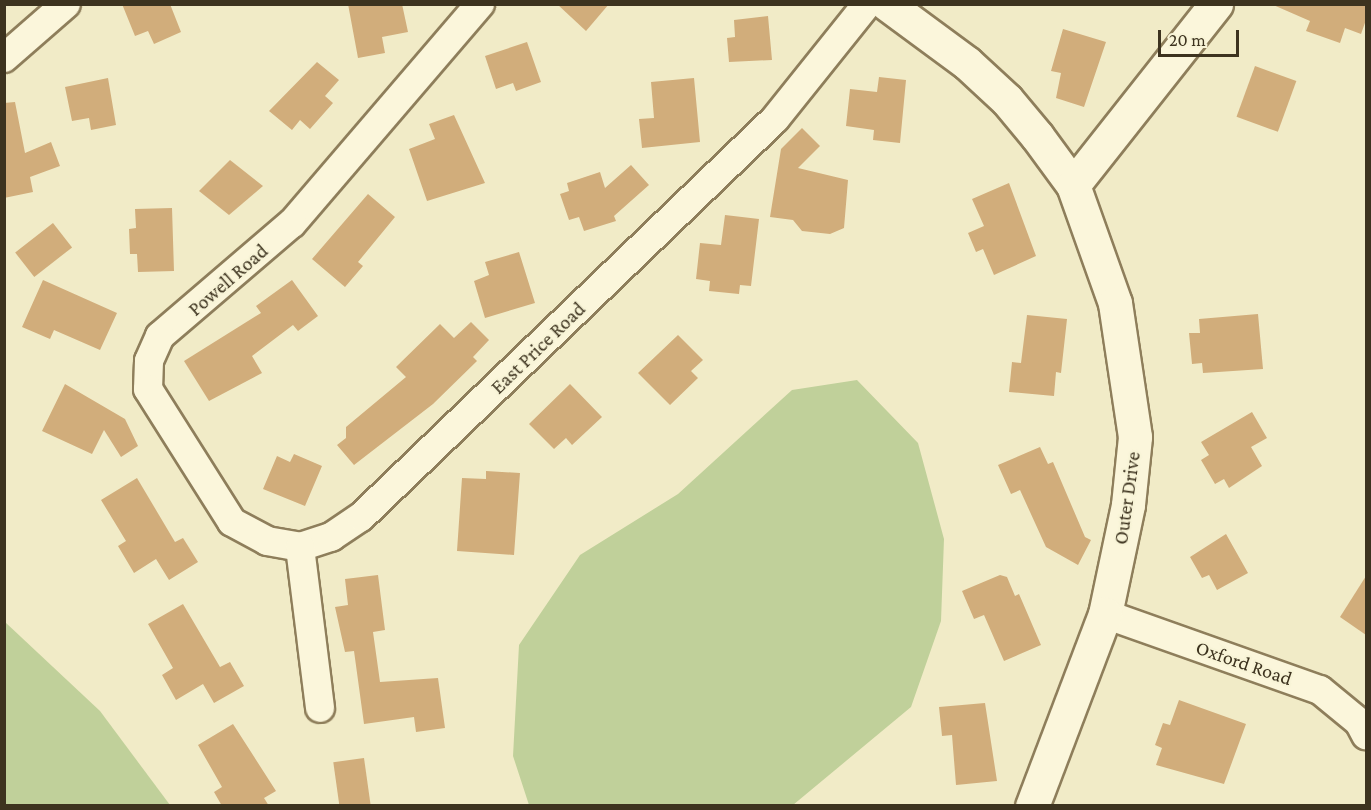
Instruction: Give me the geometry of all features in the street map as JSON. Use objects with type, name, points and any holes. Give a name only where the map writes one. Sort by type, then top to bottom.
[{"type":"street","points":[[4,58],[66,4]]},
{"type":"street","name":"Powell Road","points":[[300,547],[267,540],[232,522],[148,388],[148,361],[160,336],[292,223],[480,4]]},
{"type":"street","name":"East Price Road","points":[[300,547],[331,537],[361,517],[404,477],[775,119],[867,4]]},
{"type":"street","name":"Outer Drive","points":[[887,4],[931,35],[1007,100],[1073,185],[1115,303],[1133,413],[1128,505],[1105,614],[1032,806]]},
{"type":"street","points":[[1073,185],[1216,4]]},
{"type":"street","points":[[300,547],[320,708]]},
{"type":"street","name":"Oxford Road","points":[[1105,614],[1320,690],[1353,716],[1366,735]]},
{"type":"green space","points":[[857,380],[918,443],[944,539],[941,621],[911,707],[793,805],[529,805],[513,756],[519,645],[580,555],[678,494],[792,390]]},
{"type":"green space","points":[[5,622],[100,711],[170,805],[5,805]]},
{"type":"building","points":[[122,4],[170,4],[181,32],[154,44],[148,31],[135,36]]},
{"type":"building","points":[[348,4],[402,4],[408,32],[382,37],[385,53],[358,58]]},
{"type":"building","points":[[557,4],[609,4],[586,31]]},
{"type":"building","points":[[1271,4],[1366,4],[1366,20],[1361,34],[1345,28],[1340,43],[1306,31],[1310,21]]},
{"type":"building","points":[[768,16],[772,60],[729,62],[727,38],[735,37],[734,20]]},
{"type":"building","points":[[1063,29],[1106,42],[1084,107],[1056,98],[1061,73],[1051,71]]},
{"type":"building","points":[[527,42],[541,82],[516,91],[513,83],[496,89],[485,56]]},
{"type":"building","points":[[317,62],[339,80],[325,96],[333,103],[310,129],[300,120],[292,130],[269,111]]},
{"type":"building","points":[[1255,66],[1296,81],[1278,132],[1237,117]]},
{"type":"building","points":[[879,77],[906,80],[900,143],[873,140],[874,130],[846,126],[850,89],[877,92]]},
{"type":"building","points":[[108,78],[116,125],[91,130],[89,118],[72,121],[65,87]]},
{"type":"building","points":[[694,78],[700,142],[642,148],[639,119],[654,118],[651,82]]},
{"type":"building","points":[[15,102],[25,153],[51,142],[60,166],[30,177],[33,192],[4,198],[4,103]]},
{"type":"building","points":[[454,115],[485,183],[427,201],[409,149],[435,139],[429,124]]},
{"type":"building","points":[[802,128],[820,146],[798,168],[848,180],[844,228],[830,234],[802,231],[793,220],[770,217],[781,149]]},
{"type":"building","points":[[230,160],[263,186],[229,215],[199,191]]},
{"type":"building","points":[[631,165],[649,185],[614,216],[616,221],[584,231],[579,217],[569,220],[560,194],[569,191],[567,183],[600,172],[605,188]]},
{"type":"building","points":[[1009,183],[1036,256],[994,275],[983,249],[976,252],[968,233],[984,226],[972,199]]},
{"type":"building","points":[[368,194],[395,217],[358,262],[363,266],[345,287],[312,259]]},
{"type":"building","points":[[172,208],[174,271],[138,272],[137,254],[130,254],[129,229],[136,228],[135,209]]},
{"type":"building","points":[[725,215],[759,219],[751,286],[740,285],[739,294],[709,291],[710,281],[696,279],[700,243],[721,245]]},
{"type":"building","points":[[53,223],[72,247],[34,277],[15,253]]},
{"type":"building","points":[[519,252],[535,303],[485,318],[474,281],[489,275],[485,262]]},
{"type":"building","points":[[43,280],[117,313],[100,350],[54,330],[50,339],[22,327]]},
{"type":"building","points":[[292,280],[318,316],[298,331],[293,325],[252,356],[262,373],[209,401],[184,361],[261,313],[256,306]]},
{"type":"building","points":[[1258,314],[1263,369],[1203,373],[1202,363],[1192,364],[1189,333],[1200,333],[1199,319]]},
{"type":"building","points":[[1027,315],[1067,319],[1061,373],[1056,372],[1054,396],[1009,392],[1012,362],[1021,363]]},
{"type":"building","points":[[471,322],[489,340],[473,357],[477,361],[433,404],[354,465],[337,445],[346,438],[346,427],[406,377],[396,367],[440,324],[454,338]]},
{"type":"building","points":[[678,335],[703,360],[691,371],[698,378],[670,405],[638,373]]},
{"type":"building","points":[[65,384],[125,419],[138,446],[121,457],[104,430],[92,454],[42,431]]},
{"type":"building","points":[[570,384],[602,417],[572,445],[566,438],[554,449],[529,424]]},
{"type":"building","points":[[1252,412],[1267,438],[1251,447],[1262,466],[1229,488],[1224,479],[1215,484],[1201,460],[1209,455],[1201,442]]},
{"type":"building","points":[[1040,447],[1048,464],[1053,462],[1085,537],[1091,540],[1078,565],[1046,547],[1020,490],[1011,494],[998,465]]},
{"type":"building","points":[[294,454],[322,466],[305,506],[263,489],[277,456],[290,462]]},
{"type":"building","points":[[486,471],[520,473],[514,555],[457,551],[462,478],[486,479]]},
{"type":"building","points":[[137,478],[175,542],[183,538],[198,562],[169,580],[156,559],[134,573],[118,546],[126,541],[101,500]]},
{"type":"building","points":[[1226,534],[1248,573],[1217,590],[1209,575],[1202,578],[1190,557]]},
{"type":"building","points":[[378,575],[385,630],[373,632],[380,682],[438,678],[445,728],[416,732],[414,717],[364,724],[354,651],[345,652],[335,607],[348,605],[345,579]]},
{"type":"building","points":[[1000,575],[1007,577],[1015,596],[1019,594],[1041,645],[1004,661],[984,615],[974,619],[962,591]]},
{"type":"building","points":[[1366,576],[1366,635],[1340,617]]},
{"type":"building","points":[[183,604],[220,667],[230,662],[244,686],[214,703],[203,684],[176,700],[162,675],[173,668],[148,624]]},
{"type":"building","points":[[1179,700],[1246,724],[1224,784],[1156,765],[1162,748],[1155,745],[1163,723],[1170,725]]},
{"type":"building","points":[[985,703],[997,781],[956,785],[952,735],[942,736],[939,707]]},
{"type":"building","points":[[233,724],[276,791],[264,798],[269,806],[222,806],[214,792],[222,787],[198,745]]},
{"type":"building","points":[[364,758],[371,806],[339,806],[333,762]]}]
